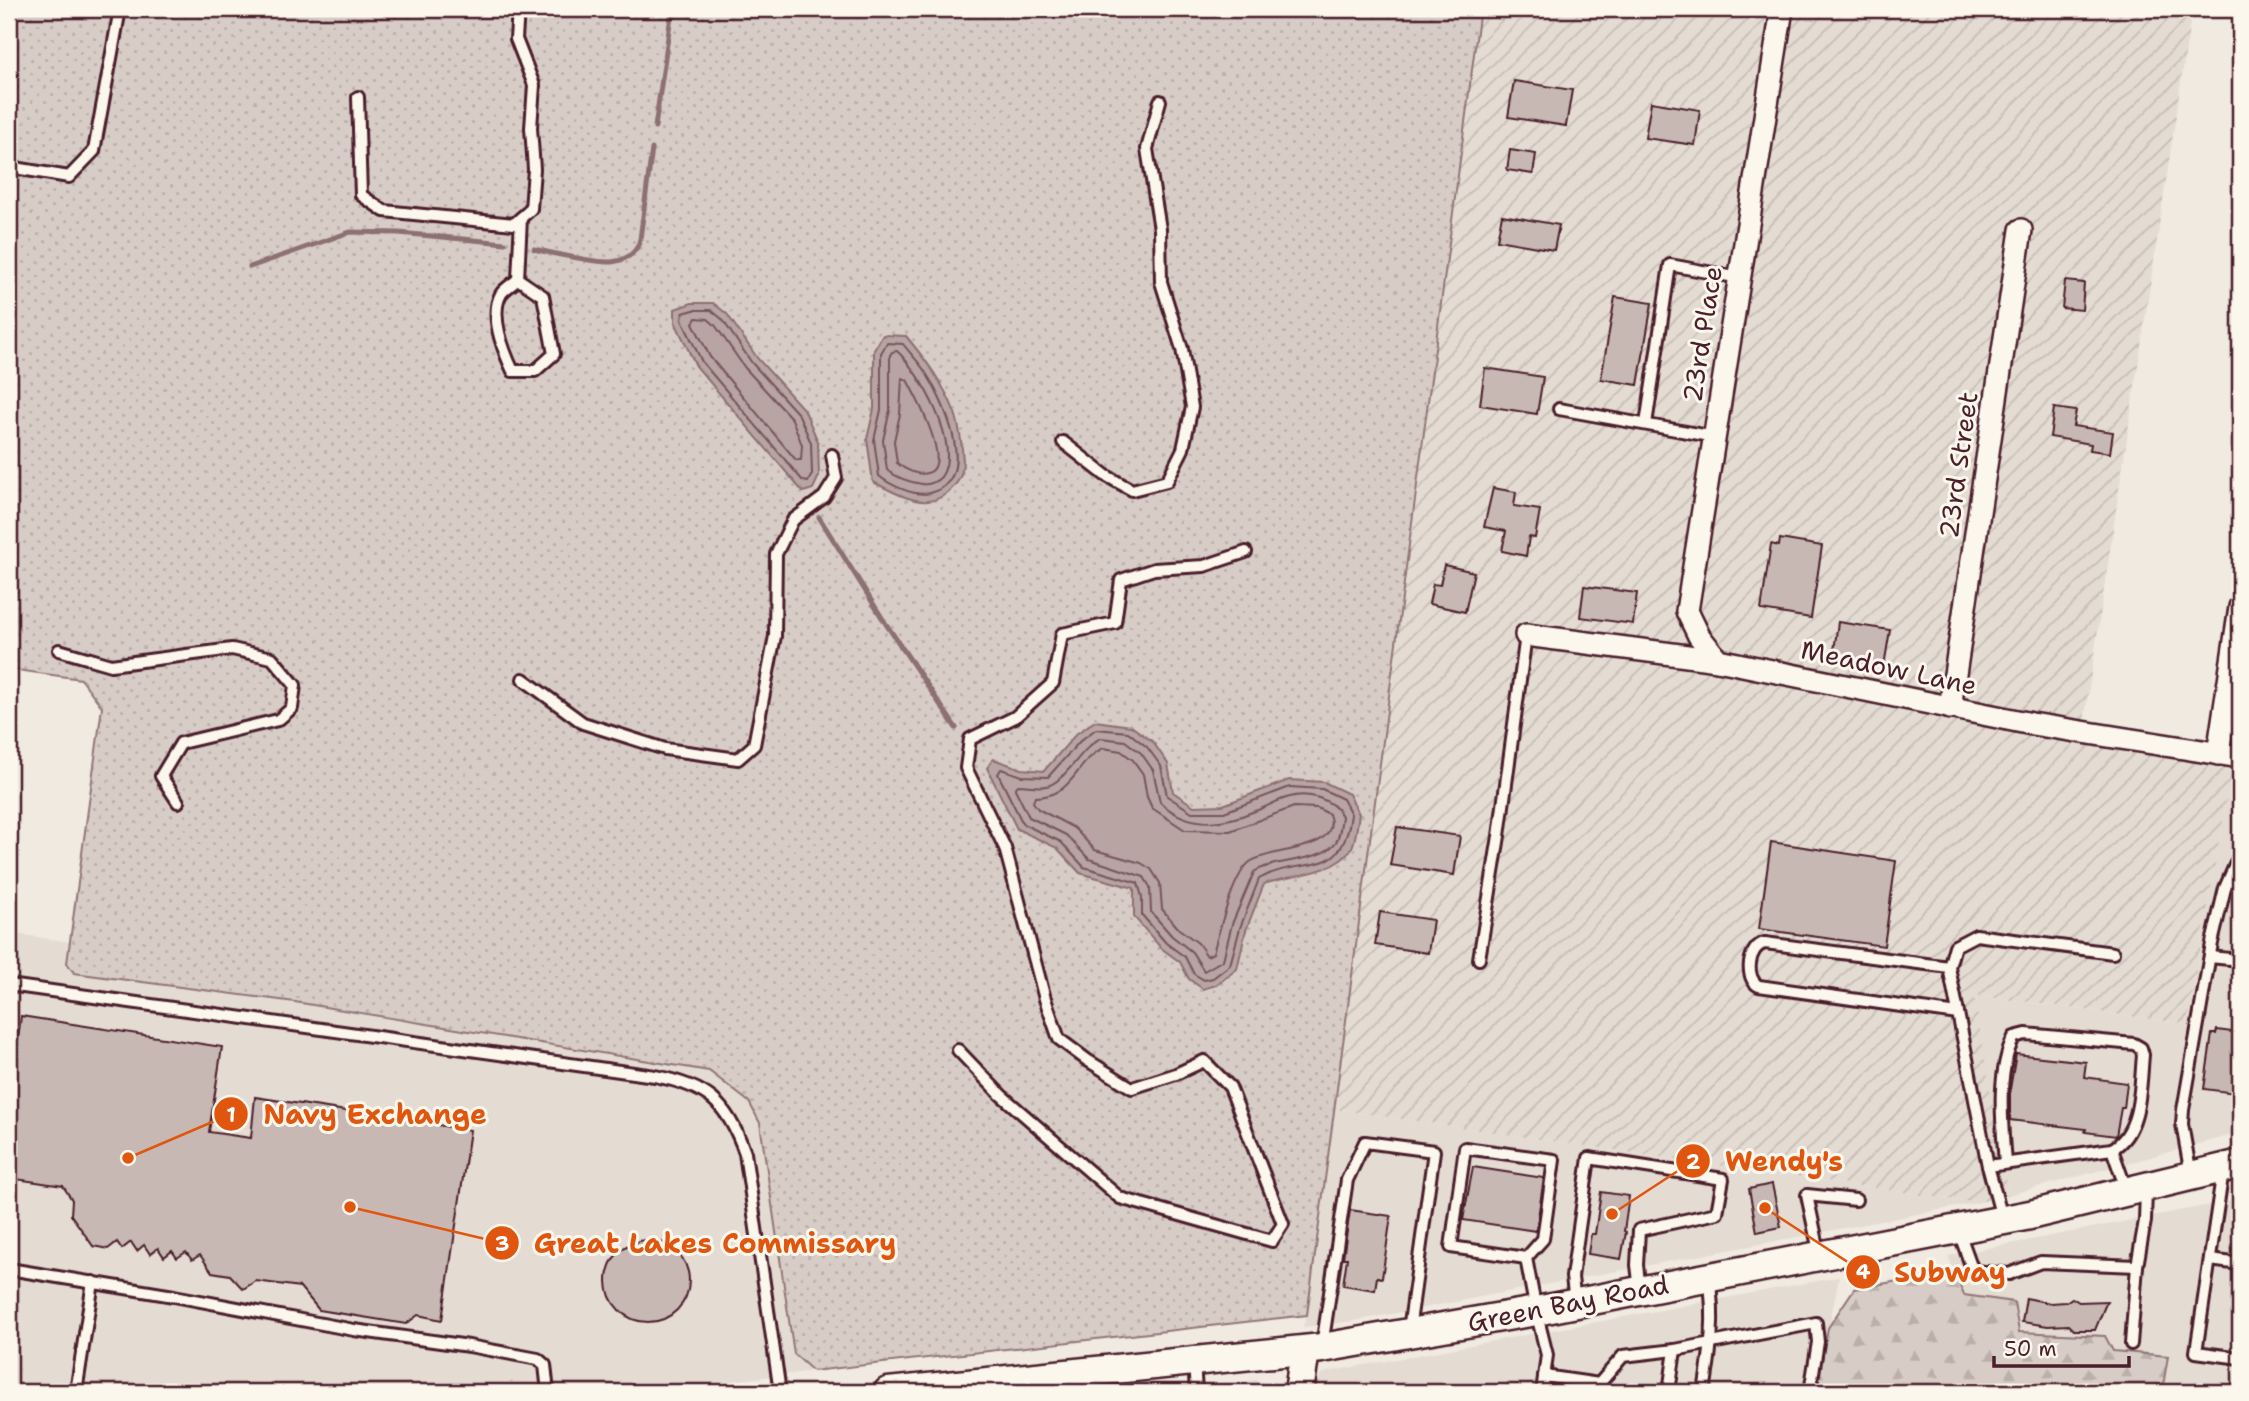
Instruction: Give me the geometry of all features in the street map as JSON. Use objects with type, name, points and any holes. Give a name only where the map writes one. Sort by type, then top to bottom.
[{"type":"main road","name":"Green Bay Road","points":[[888,1392],[1011,1385],[1194,1361],[1314,1349],[1535,1311],[2003,1221],[2232,1166]]},
{"type":"main road","points":[[1299,1392],[1314,1349]]},
{"type":"street","name":"23rd Place","points":[[1718,660],[1699,636],[1687,611],[1782,9]]},
{"type":"street","name":"23rd Street","points":[[1950,708],[2021,230]]},
{"type":"street","points":[[2218,754],[2240,607]]},
{"type":"street","name":"Meadow Lane","points":[[1526,635],[1718,660],[1950,708],[2240,757]]},
{"type":"lane","points":[[9,167],[69,177],[94,151],[120,9]]},
{"type":"lane","points":[[358,97],[361,195],[384,211],[514,224],[531,209],[534,169],[531,128],[534,85],[516,39],[518,9]]},
{"type":"lane","points":[[1063,443],[1105,475],[1132,490],[1167,481],[1183,449],[1192,407],[1182,349],[1161,282],[1160,229],[1147,149],[1160,101]]},
{"type":"lane","points":[[518,279],[543,296],[548,319],[554,354],[535,371],[513,371],[502,347],[497,317],[500,295],[518,279],[521,218]]},
{"type":"lane","points":[[1646,425],[1670,265],[1740,278]]},
{"type":"lane","points":[[1559,409],[1715,437]]},
{"type":"lane","points":[[523,679],[583,723],[665,749],[738,760],[754,745],[775,636],[776,554],[793,520],[824,497],[836,478],[832,456]]},
{"type":"lane","points":[[958,1050],[1001,1095],[1119,1198],[1272,1241],[1283,1224],[1230,1087],[1204,1062],[1132,1088],[1059,1039],[1045,999],[1005,848],[967,768],[970,739],[1015,717],[1053,683],[1062,634],[1115,623],[1121,580],[1154,569],[1204,566],[1246,552]]},
{"type":"lane","points":[[1479,959],[1499,836],[1526,635]]},
{"type":"lane","points":[[59,650],[111,665],[232,649],[272,658],[295,685],[292,708],[278,720],[181,743],[161,776],[178,802]]},
{"type":"lane","points":[[2191,1176],[2182,1110],[2224,888],[2240,854]]},
{"type":"lane","points":[[2003,1221],[1988,1166],[1949,967],[1955,946],[1976,935],[2113,953]]},
{"type":"lane","points":[[1949,967],[1765,943],[1758,944],[1753,950],[1749,977],[1752,983],[1759,986],[1958,1014]]},
{"type":"lane","points":[[2210,957],[2240,960]]},
{"type":"lane","points":[[9,985],[655,1076],[691,1084],[721,1107],[739,1136],[745,1153],[780,1392]]},
{"type":"lane","points":[[1988,1166],[2112,1149],[2124,1142],[2132,1129],[2144,1055],[2141,1048],[2134,1044],[2026,1034],[2014,1037],[2008,1049],[2001,1118],[2005,1163]]},
{"type":"lane","points":[[1314,1349],[1347,1180],[1364,1142],[1434,1152],[1409,1333]]},
{"type":"lane","points":[[1465,1148],[1554,1160],[1544,1239],[1526,1258],[1451,1247],[1465,1148]]},
{"type":"lane","points":[[2112,1149],[2137,1190],[2145,1221],[2137,1266],[2131,1344]]},
{"type":"lane","points":[[1575,1302],[1572,1277],[1589,1158],[1723,1179],[1717,1213],[1639,1230],[1637,1265],[1640,1290]]},
{"type":"lane","points":[[2232,1166],[2210,1260],[2196,1352],[2240,1358]]},
{"type":"lane","points":[[1819,1256],[1808,1195],[1856,1200]]},
{"type":"lane","points":[[1958,1229],[1973,1271],[2009,1274],[2041,1262],[2137,1266]]},
{"type":"lane","points":[[1526,1258],[1535,1311],[1543,1332],[1547,1355],[1542,1392]]},
{"type":"lane","points":[[2210,1260],[2240,1264]]},
{"type":"lane","points":[[9,1269],[538,1359],[545,1365],[548,1392]]},
{"type":"lane","points":[[1704,1392],[1712,1344],[1713,1303],[1708,1277]]},
{"type":"lane","points":[[76,1392],[93,1282]]},
{"type":"lane","points":[[1544,1376],[1599,1388],[1623,1356],[1712,1344],[1816,1324],[1818,1342],[1810,1392]]},
{"type":"lane","points":[[1670,1392],[1675,1350]]},
{"type":"lane","points":[[1194,1361],[1196,1392]]},
{"type":"shaded area","points":[[1480,9],[2192,9],[2084,721],[2237,742],[2187,1024],[1974,995],[2008,1195],[1976,1203],[1334,1109]]},
{"type":"shaded area","points":[[2237,742],[2240,742],[2240,1133],[2008,1195],[1973,995],[2187,1024]]},
{"type":"shaded area","points":[[9,933],[70,942],[67,963],[75,973],[295,1002],[709,1071],[749,1102],[760,1123],[794,1354],[813,1371],[640,1392],[9,1392]]},
{"type":"shaded area","points":[[1334,1109],[1976,1203],[1354,1321],[1303,1327],[1307,1315]]},
{"type":"shaded area","points":[[2240,1199],[2240,1392],[2162,1392],[2168,1356],[2112,1351],[2105,1336],[2019,1332],[1964,1295],[1948,1256]]},
{"type":"shaded area","points":[[1839,1277],[1816,1392],[1314,1392],[1321,1374],[1327,1372]]},
{"type":"shaded area","points":[[1256,1380],[1267,1384],[1274,1392],[1125,1392]]},
{"type":"green space","points":[[9,9],[1480,9],[1307,1315],[813,1371],[794,1354],[760,1123],[749,1102],[709,1071],[295,1002],[74,973],[67,963],[102,707],[81,679],[9,669]]},
{"type":"green space","points":[[1953,1271],[1964,1295],[2014,1302],[2019,1332],[2105,1336],[2113,1351],[2168,1356],[2162,1392],[1816,1392],[1828,1328],[1854,1289]]},
{"type":"water","points":[[692,303],[713,303],[727,314],[758,359],[805,411],[818,442],[819,476],[813,489],[803,492],[696,366],[675,322],[675,309]]},
{"type":"water","points":[[883,335],[906,336],[934,372],[955,413],[963,458],[962,471],[950,491],[934,500],[907,498],[873,482],[867,439],[874,409],[874,350]]},
{"type":"water","points":[[1095,721],[1131,726],[1153,742],[1168,764],[1173,792],[1194,806],[1223,805],[1289,780],[1324,782],[1349,794],[1359,814],[1354,843],[1343,859],[1311,873],[1264,884],[1246,930],[1237,969],[1216,985],[1203,989],[1189,979],[1180,962],[1161,948],[1134,917],[1134,888],[1080,873],[1057,848],[1017,829],[987,768],[993,759],[1022,769],[1044,771],[1076,734]]},
{"type":"building","points":[[1514,81],[1572,90],[1566,126],[1508,117]]},
{"type":"building","points":[[1651,102],[1700,110],[1695,145],[1645,138]]},
{"type":"building","points":[[1510,150],[1536,154],[1533,174],[1507,170]]},
{"type":"building","points":[[1502,215],[1559,225],[1554,250],[1497,240]]},
{"type":"building","points":[[2065,281],[2084,283],[2082,310],[2062,308]]},
{"type":"building","points":[[1615,297],[1652,303],[1638,385],[1601,379]]},
{"type":"building","points":[[1485,368],[1543,377],[1537,414],[1480,405]]},
{"type":"building","points":[[2054,408],[2076,411],[2073,426],[2113,432],[2110,453],[2090,450],[2091,444],[2050,437]]},
{"type":"building","points":[[1493,488],[1516,492],[1514,506],[1540,510],[1535,538],[1529,537],[1526,556],[1502,551],[1506,531],[1484,527]]},
{"type":"building","points":[[1780,539],[1822,546],[1811,618],[1761,610],[1771,544],[1779,546]]},
{"type":"building","points":[[1444,565],[1474,572],[1465,612],[1429,604],[1433,584],[1440,585]]},
{"type":"building","points":[[1584,586],[1637,593],[1633,624],[1580,617]]},
{"type":"building","points":[[1838,622],[1890,630],[1884,666],[1833,658]]},
{"type":"building","points":[[1397,827],[1460,836],[1454,875],[1390,865]]},
{"type":"building","points":[[1771,842],[1896,861],[1884,946],[1759,929]]},
{"type":"building","points":[[1380,912],[1433,920],[1428,953],[1375,945]]},
{"type":"building","points":[[21,1016],[222,1047],[209,1132],[251,1138],[255,1097],[470,1130],[442,1320],[418,1315],[406,1324],[319,1310],[300,1287],[256,1281],[243,1289],[230,1275],[212,1272],[200,1255],[192,1260],[186,1252],[177,1258],[172,1251],[164,1257],[158,1248],[150,1254],[144,1245],[137,1251],[131,1242],[122,1249],[117,1242],[108,1249],[93,1246],[71,1215],[72,1200],[63,1186],[9,1178],[9,1038],[18,1039]]},
{"type":"building","points":[[2217,1030],[2240,1033],[2236,1057],[2240,1058],[2240,1072],[2235,1093],[2204,1089],[2212,1034],[2216,1034]]},
{"type":"building","points":[[2016,1054],[2086,1062],[2084,1077],[2127,1083],[2124,1108],[2121,1108],[2116,1136],[2085,1132],[2086,1129],[2010,1120],[2010,1089]]},
{"type":"building","points":[[1473,1167],[1544,1178],[1536,1231],[1463,1220]]},
{"type":"building","points":[[1772,1184],[1781,1227],[1757,1232],[1749,1189]]},
{"type":"building","points":[[1601,1192],[1629,1196],[1621,1259],[1588,1254],[1591,1234],[1595,1234]]},
{"type":"building","points":[[1350,1210],[1391,1216],[1382,1278],[1377,1277],[1375,1290],[1343,1285],[1347,1258],[1343,1258]]},
{"type":"building","points":[[640,1240],[656,1240],[671,1247],[682,1258],[689,1273],[686,1297],[677,1310],[656,1322],[640,1322],[625,1315],[614,1304],[607,1289],[607,1273],[614,1258],[625,1247]]},
{"type":"building","points":[[2026,1298],[2050,1303],[2066,1302],[2072,1298],[2079,1302],[2107,1301],[2095,1330],[2074,1330],[2069,1325],[2048,1326],[2022,1322]]},
{"type":"waterway","points":[[655,127],[672,9]]},
{"type":"waterway","points":[[534,249],[605,262],[617,261],[630,255],[640,239],[652,149]]},
{"type":"waterway","points":[[250,267],[350,232],[399,233],[505,243]]},
{"type":"waterway","points":[[819,517],[956,728]]},
{"type":"place","name":"Navy Exchange","points":[[128,1158]]},
{"type":"place","name":"Great Lakes Commissary","points":[[350,1207]]},
{"type":"place","name":"Subway","points":[[1765,1208]]},
{"type":"place","name":"Wendy's","points":[[1612,1214]]}]
